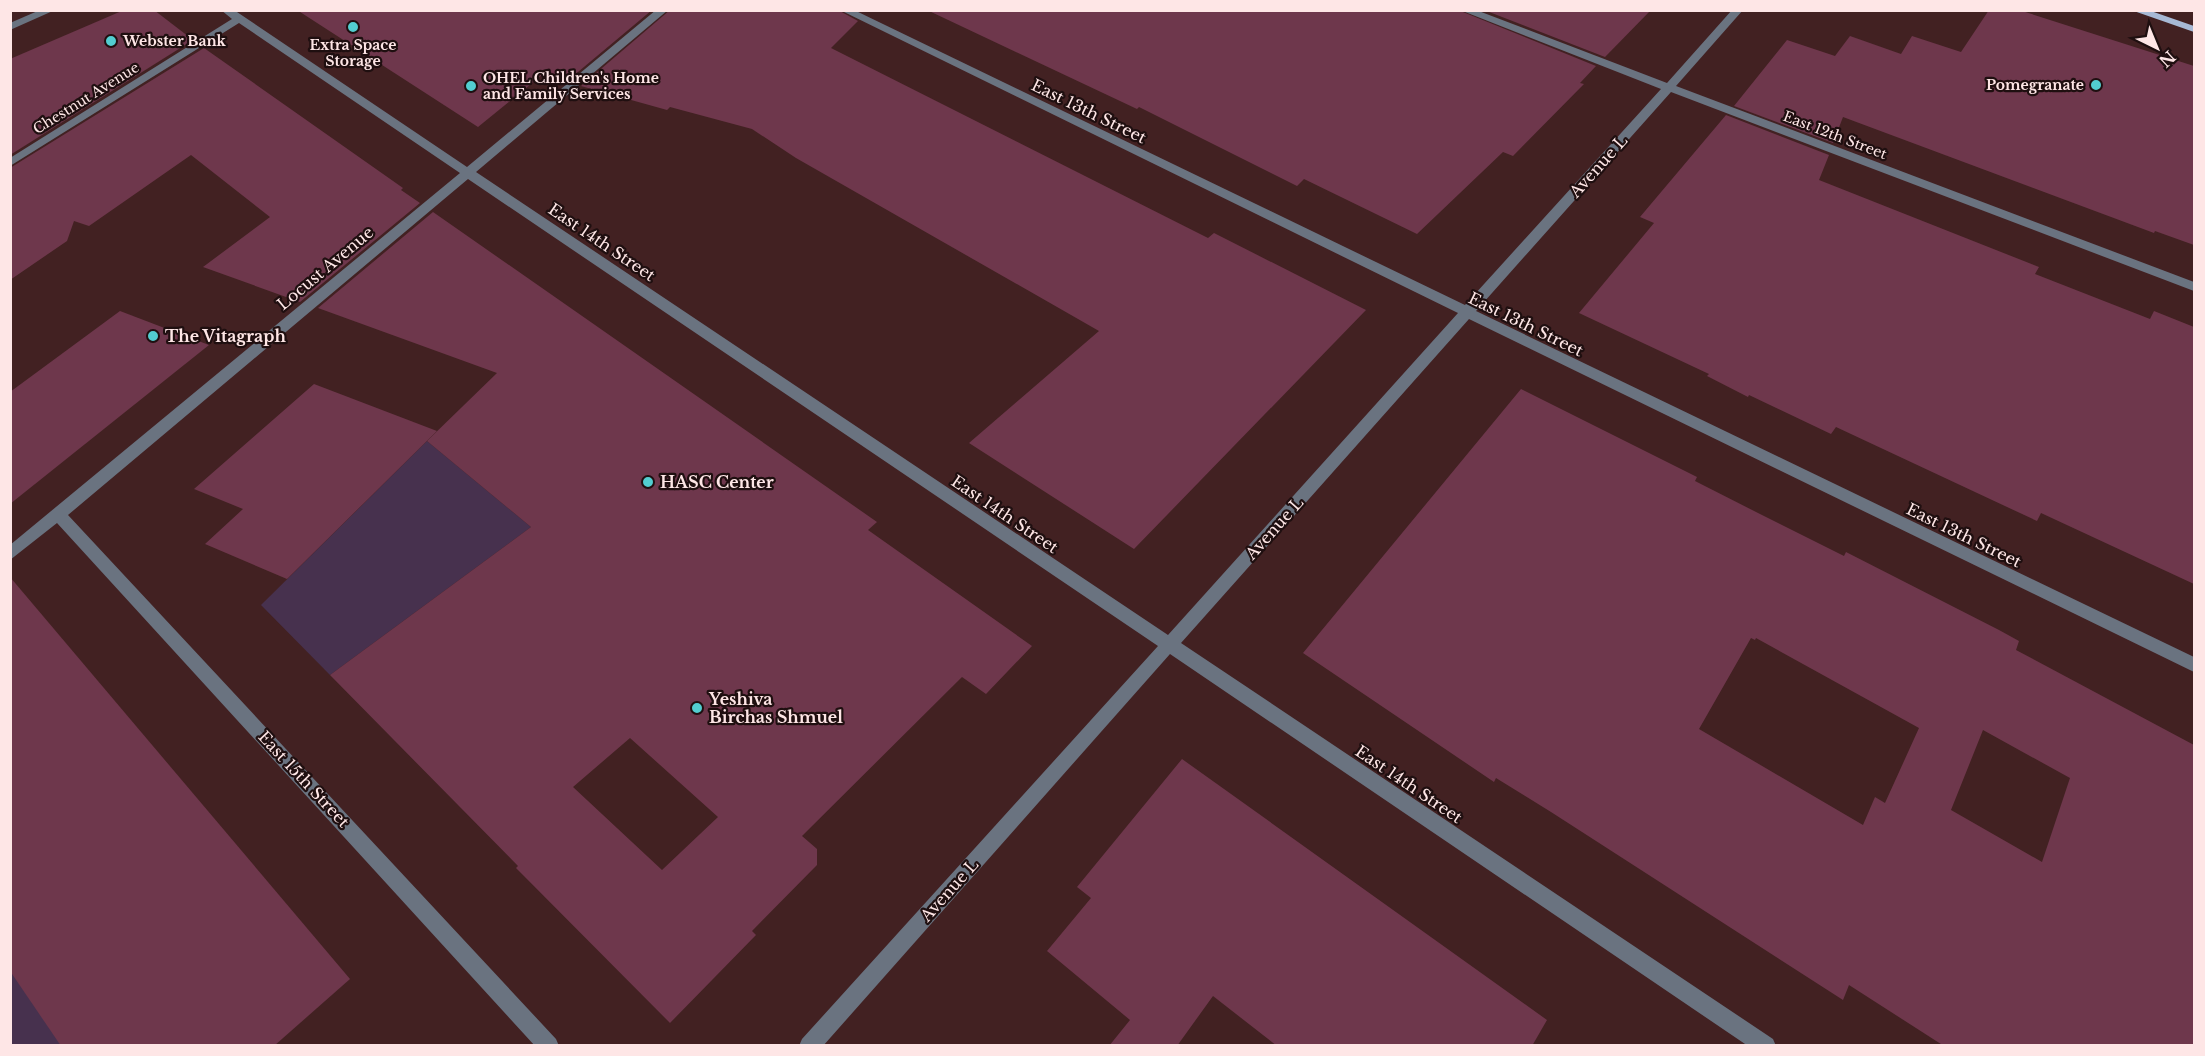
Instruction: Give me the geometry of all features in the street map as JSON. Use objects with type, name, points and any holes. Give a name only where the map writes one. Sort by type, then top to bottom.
[{"type":"main road","points":[[2136,10],[2194,28]]},
{"type":"street","points":[[10,27],[50,10]]},
{"type":"street","name":"Locust Avenue","points":[[10,554],[663,10]]},
{"type":"street","name":"East 13th Street","points":[[845,10],[2194,665]]},
{"type":"street","name":"East 12th Street","points":[[1465,10],[2194,287]]},
{"type":"street","name":"Avenue L","points":[[809,1046],[1738,10]]},
{"type":"street","name":"East 14th Street","points":[[232,15],[1766,1046]]},
{"type":"street","name":"Chestnut Avenue","points":[[10,163],[232,15]]},
{"type":"street","name":"East 15th Street","points":[[58,514],[549,1046]]},
{"type":"shaded area","points":[[427,441],[531,527],[330,675],[261,605]]},
{"type":"shaded area","points":[[11,970],[62,1045],[11,1045]]},
{"type":"building","points":[[124,10],[154,10],[193,40],[10,155],[10,59]]},
{"type":"building","name":"OHEL Children's Home and Family Services","points":[[297,10],[652,10],[566,82],[542,75],[478,127]]},
{"type":"building","points":[[670,10],[838,10],[858,21],[831,48],[1208,238],[1214,233],[1366,310],[1134,549],[969,443],[1099,331],[796,158],[752,129],[670,107],[667,110],[581,86]]},
{"type":"building","points":[[927,10],[1458,10],[1596,66],[1580,83],[1584,84],[1513,156],[1503,152],[1417,234],[1304,179],[1297,186],[1139,107],[1137,109]]},
{"type":"building","points":[[1484,10],[1651,10],[1605,57]]},
{"type":"building","points":[[1989,10],[2019,10],[2194,66],[2194,245],[2155,231],[2154,233],[1843,117],[1833,143],[1734,106],[1787,40],[1835,56],[1850,36],[1901,54],[1912,36],[1961,52]]},
{"type":"building","name":"The Vitagraph","points":[[204,48],[403,188],[401,190],[420,203],[300,302],[203,267],[270,217],[191,155],[89,226],[74,221],[67,241],[10,280],[10,168]]},
{"type":"building","points":[[1726,115],[1829,155],[1819,180],[2039,267],[2035,274],[2150,319],[2154,311],[2194,327],[2194,584],[2041,513],[2037,521],[1836,427],[1831,434],[1749,395],[1748,397],[1707,376],[1709,374],[1579,313],[1654,223],[1640,217]]},
{"type":"building","points":[[433,212],[877,522],[868,530],[1032,646],[986,694],[962,677],[802,836],[817,849],[817,865],[752,931],[756,935],[670,1023],[516,868],[518,866],[330,675],[531,527],[427,441],[497,373],[318,308]],"holes":[[[630,738],[718,817],[662,870],[573,787]]]},
{"type":"building","points":[[120,311],[209,345],[10,504],[10,392]]},
{"type":"building","points":[[314,384],[437,431],[287,579],[205,544],[243,509],[194,489]]},
{"type":"building","points":[[1521,389],[1697,477],[1695,481],[1760,514],[1844,556],[1846,552],[1999,630],[2019,641],[2016,650],[2194,745],[2194,1046],[1944,1046],[1849,985],[1843,1000],[1551,812],[1496,778],[1494,782],[1303,653]],"holes":[[[1751,638],[1755,640],[1756,638],[1919,728],[1885,803],[1875,797],[1863,825],[1699,729]],[[1983,730],[2070,778],[2042,862],[1951,810]]]},
{"type":"building","points":[[10,577],[350,979],[274,1046],[61,1046],[10,971]]},
{"type":"building","points":[[1182,759],[1547,1020],[1532,1046],[1277,1046],[1213,996],[1177,1046],[1109,1046],[1130,1020],[1047,951],[1091,898],[1077,887]]},
{"type":"place","name":"Extra Space Storage","points":[[353,27]]},
{"type":"place","name":"Webster Bank","points":[[111,41]]},
{"type":"place","name":"Pomegranate","points":[[2096,85]]},
{"type":"place","name":"OHEL Children's Home and Family Services","points":[[471,86]]},
{"type":"place","name":"The Vitagraph","points":[[153,336]]},
{"type":"place","name":"HASC Center","points":[[648,482]]},
{"type":"place","name":"Yeshiva Birchas Shmuel","points":[[697,708]]}]
